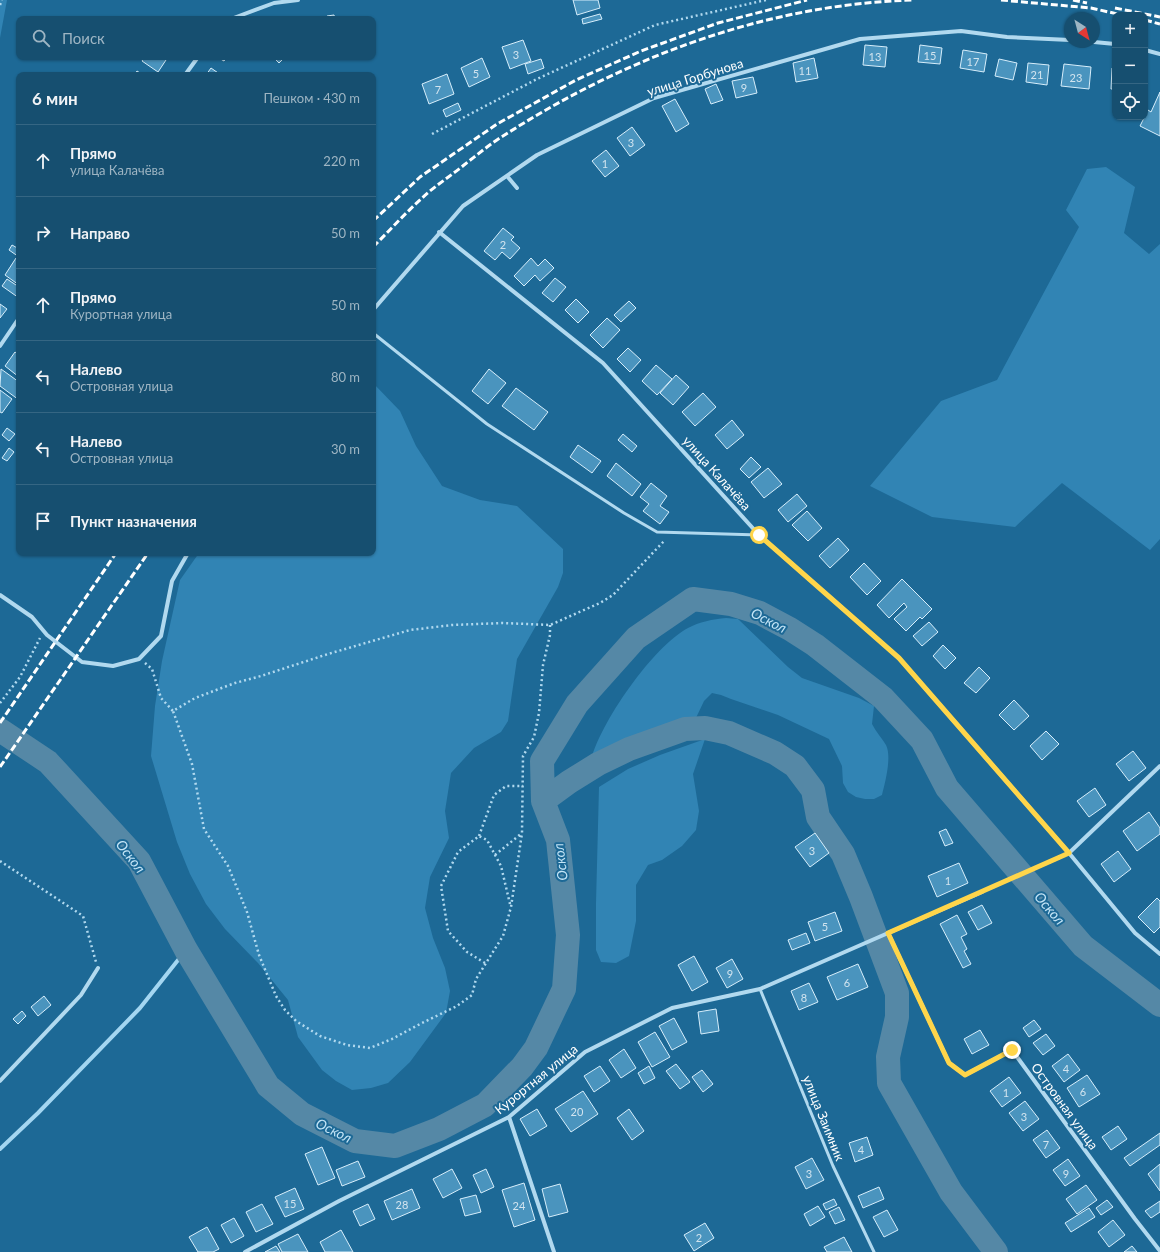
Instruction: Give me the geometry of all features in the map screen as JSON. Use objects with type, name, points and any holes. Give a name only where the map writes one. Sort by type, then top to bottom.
[{"type":"street","points":[[239,16],[274,3],[298,0]]},
{"type":"street","name":"улица Горбунова","points":[[376,306],[463,206],[537,155],[654,98],[860,39],[961,31],[1007,37],[1064,40]]},
{"type":"street","points":[[1100,43],[1112,44]]},
{"type":"street","points":[[1148,51],[1160,54]]},
{"type":"street","points":[[187,72],[196,60]]},
{"type":"street","points":[[507,176],[517,188]]},
{"type":"street","name":"улица Калачёва","points":[[439,232],[603,363],[759,535],[899,658],[1069,853],[1135,933],[1160,954]]},
{"type":"street","points":[[0,346],[16,322]]},
{"type":"street","points":[[0,595],[32,617],[47,634],[82,662],[113,666],[139,659],[160,636],[172,581],[186,556]]},
{"type":"street","points":[[1069,853],[1160,766]]},
{"type":"street","points":[[888,933],[982,892]]},
{"type":"street","name":"Курортная улица","points":[[244,1252],[339,1201],[509,1117],[585,1052],[672,1008],[760,989],[888,933]]},
{"type":"street","name":"Островная улица","points":[[888,933],[949,1063],[965,1075],[1012,1050],[1160,1251]]},
{"type":"street","points":[[0,1081],[81,995],[98,968]]},
{"type":"street","points":[[509,1117],[554,1252]]},
{"type":"lane","points":[[376,335],[487,424],[624,513],[657,532],[759,535]]},
{"type":"lane","name":"улица Заимник","points":[[760,989],[833,1166],[874,1252]]},
{"type":"path","points":[[0,5],[2,0]]},
{"type":"path","points":[[432,134],[537,79],[655,25],[766,0]]},
{"type":"path","points":[[173,711],[195,698],[235,683],[269,674],[328,654],[410,630],[452,625],[503,623],[550,625],[600,603],[613,595],[673,532]]},
{"type":"path","points":[[139,659],[152,669],[161,698],[173,711],[192,764],[204,829],[228,866],[247,912],[259,955],[276,996],[285,1010],[296,1021],[320,1036],[347,1045],[370,1048],[392,1039],[462,1002],[472,995],[476,979],[503,936],[511,907],[522,833],[523,756],[534,737],[539,713],[543,665],[550,636],[550,625]]},
{"type":"path","points":[[0,703],[20,677],[43,630]]},
{"type":"path","points":[[485,963],[467,952],[448,931],[441,886],[458,852],[479,836],[494,795],[506,786],[523,786]]},
{"type":"path","points":[[495,855],[522,833]]},
{"type":"path","points":[[479,836],[487,840],[502,866],[511,907]]},
{"type":"path","points":[[982,892],[1069,853]]},
{"type":"path","points":[[0,862],[83,916],[98,968]]},
{"type":"shaded area","points":[[0,0],[7,0],[0,38]]},
{"type":"shaded area","points":[[1106,167],[1135,187],[1124,233],[1149,254],[1160,244],[1160,539],[1150,550],[1062,483],[1015,527],[932,517],[870,486],[941,401],[997,380],[1079,227],[1066,210],[1087,169]]},
{"type":"shaded area","points":[[376,386],[400,411],[416,446],[442,486],[480,500],[517,506],[563,549],[563,573],[558,587],[517,659],[508,721],[501,732],[474,748],[451,773],[445,811],[449,838],[430,877],[425,908],[433,938],[445,968],[450,991],[446,1013],[410,1062],[388,1083],[371,1088],[352,1090],[336,1081],[322,1070],[298,1037],[288,1000],[258,963],[225,929],[206,904],[190,874],[177,842],[151,756],[155,706],[162,661],[180,580],[197,556],[376,556]]},
{"type":"shaded area","points":[[726,618],[738,619],[788,667],[802,678],[859,698],[874,706],[872,724],[888,750],[887,770],[882,795],[874,799],[865,799],[856,797],[848,792],[843,783],[842,766],[829,739],[778,715],[712,693],[704,701],[695,720],[649,736],[618,751],[589,769],[593,752],[613,712],[627,691],[658,652],[688,628],[706,621]]},
{"type":"shaded area","points":[[705,739],[693,774],[699,811],[696,830],[682,846],[662,860],[648,865],[636,885],[636,921],[629,956],[616,963],[601,962],[596,950],[599,787],[628,769],[660,755]]},
{"type":"building","points":[[573,0],[598,0],[600,8],[577,15]]},
{"type":"building","points":[[600,14],[602,19],[583,24],[582,19]]},
{"type":"building","points":[[523,40],[531,61],[510,69],[502,47]]},
{"type":"building","points":[[865,45],[887,47],[885,67],[863,65]]},
{"type":"building","points":[[920,45],[942,48],[940,64],[918,62]]},
{"type":"building","points":[[963,50],[987,54],[984,72],[960,68]]},
{"type":"building","points":[[482,58],[490,77],[469,87],[461,68]]},
{"type":"building","points":[[814,58],[818,78],[796,82],[793,63]]},
{"type":"building","points":[[541,59],[544,68],[528,74],[525,64]]},
{"type":"building","points":[[999,59],[1017,63],[1013,80],[995,76]]},
{"type":"building","points":[[143,60],[166,60],[158,72],[142,61]]},
{"type":"building","points":[[1028,63],[1049,65],[1047,85],[1026,82]]},
{"type":"building","points":[[1064,64],[1091,67],[1089,89],[1061,86]]},
{"type":"building","points":[[211,68],[217,72],[208,72]]},
{"type":"building","points":[[1112,68],[1112,89],[1111,89]]},
{"type":"building","points":[[447,74],[454,94],[429,104],[422,84]]},
{"type":"building","points":[[753,77],[757,93],[736,98],[732,81]]},
{"type":"building","points":[[716,84],[723,100],[711,104],[705,89]]},
{"type":"building","points":[[1160,92],[1160,136],[1140,126],[1143,120],[1148,120],[1148,110],[1151,112]]},
{"type":"building","points":[[675,99],[689,124],[676,132],[662,106]]},
{"type":"building","points":[[458,103],[461,110],[446,117],[443,110]]},
{"type":"building","points":[[632,127],[645,145],[630,156],[617,138]]},
{"type":"building","points":[[606,150],[619,166],[605,177],[592,161]]},
{"type":"building","points":[[503,228],[514,237],[511,240],[520,248],[510,259],[502,252],[495,260],[484,251]]},
{"type":"building","points":[[12,245],[16,247],[16,255],[9,250]]},
{"type":"building","points":[[16,258],[16,283],[5,275]]},
{"type":"building","points":[[531,258],[538,266],[545,259],[554,268],[540,281],[535,275],[524,286],[514,276]]},
{"type":"building","points":[[555,278],[566,287],[553,302],[542,293]]},
{"type":"building","points":[[7,279],[16,285],[16,296],[2,286]]},
{"type":"building","points":[[576,299],[589,312],[578,323],[565,310]]},
{"type":"building","points":[[629,301],[636,308],[621,322],[614,315]]},
{"type":"building","points":[[0,304],[7,309],[0,318]]},
{"type":"building","points":[[607,318],[620,330],[603,348],[590,335]]},
{"type":"building","points":[[628,348],[641,360],[630,372],[617,359]]},
{"type":"building","points":[[15,352],[16,353],[16,375],[5,366]]},
{"type":"building","points":[[656,365],[672,379],[657,395],[642,381]]},
{"type":"building","points":[[1,369],[16,380],[16,398],[0,386]]},
{"type":"building","points":[[489,369],[506,383],[488,404],[472,391]]},
{"type":"building","points":[[676,375],[689,387],[673,405],[660,393]]},
{"type":"building","points":[[516,388],[548,412],[534,430],[502,406]]},
{"type":"building","points":[[0,390],[12,399],[2,413],[0,412]]},
{"type":"building","points":[[703,393],[716,407],[695,426],[682,412]]},
{"type":"building","points":[[732,420],[744,435],[727,449],[715,435]]},
{"type":"building","points":[[7,428],[15,434],[9,441],[2,435]]},
{"type":"building","points":[[623,434],[637,446],[632,452],[618,440]]},
{"type":"building","points":[[578,445],[601,461],[592,473],[570,457]]},
{"type":"building","points":[[9,448],[14,452],[7,461],[2,458]]},
{"type":"building","points":[[751,457],[761,467],[749,478],[740,469]]},
{"type":"building","points":[[616,463],[641,484],[632,496],[607,476]]},
{"type":"building","points":[[768,468],[782,484],[764,498],[751,482]]},
{"type":"building","points":[[651,483],[667,496],[660,506],[669,512],[660,524],[643,511],[649,504],[640,497]]},
{"type":"building","points":[[797,494],[807,506],[788,522],[778,510]]},
{"type":"building","points":[[807,511],[822,528],[808,541],[792,525]]},
{"type":"building","points":[[838,538],[849,550],[830,568],[819,556]]},
{"type":"building","points":[[864,563],[881,581],[867,595],[850,577]]},
{"type":"building","points":[[902,579],[932,609],[922,619],[920,617],[906,631],[894,619],[907,607],[904,603],[889,618],[877,605]]},
{"type":"building","points":[[929,622],[938,632],[922,646],[913,636]]},
{"type":"building","points":[[943,645],[956,658],[945,669],[933,656]]},
{"type":"building","points":[[979,667],[990,678],[976,693],[964,683]]},
{"type":"building","points":[[1014,700],[1029,716],[1014,730],[999,715]]},
{"type":"building","points":[[1046,731],[1059,744],[1042,760],[1030,746]]},
{"type":"building","points":[[1133,751],[1146,768],[1129,781],[1116,764]]},
{"type":"building","points":[[1095,788],[1106,805],[1089,817],[1077,801]]},
{"type":"building","points":[[1149,812],[1160,828],[1160,834],[1137,851],[1123,831]]},
{"type":"building","points":[[946,829],[953,843],[945,846],[939,832]]},
{"type":"building","points":[[815,833],[829,853],[810,867],[795,847]]},
{"type":"building","points":[[1118,851],[1131,869],[1114,882],[1101,864]]},
{"type":"building","points":[[959,863],[968,883],[937,897],[928,876]]},
{"type":"building","points":[[1157,898],[1160,901],[1160,927],[1154,933],[1138,917]]},
{"type":"building","points":[[982,905],[992,923],[978,930],[968,912]]},
{"type":"building","points":[[835,912],[842,931],[815,941],[808,922]]},
{"type":"building","points":[[957,915],[967,934],[961,937],[967,949],[964,951],[971,964],[963,968],[940,924]]},
{"type":"building","points":[[806,933],[810,943],[792,950],[788,940]]},
{"type":"building","points":[[694,956],[708,982],[692,991],[678,965]]},
{"type":"building","points":[[732,959],[743,979],[727,988],[716,968]]},
{"type":"building","points":[[858,964],[868,987],[837,1000],[827,977]]},
{"type":"building","points":[[809,983],[818,1002],[799,1010],[791,991]]},
{"type":"building","points":[[44,996],[51,1005],[38,1016],[31,1007]]},
{"type":"building","points":[[716,1009],[719,1031],[701,1034],[698,1012]]},
{"type":"building","points":[[22,1011],[26,1016],[18,1024],[13,1019]]},
{"type":"building","points":[[674,1018],[687,1042],[672,1050],[659,1026]]},
{"type":"building","points":[[1034,1020],[1041,1029],[1029,1037],[1023,1028]]},
{"type":"building","points":[[980,1030],[989,1045],[972,1054],[964,1039]]},
{"type":"building","points":[[655,1032],[670,1057],[652,1067],[638,1042]]},
{"type":"building","points":[[1046,1034],[1055,1046],[1043,1055],[1033,1043]]},
{"type":"building","points":[[624,1049],[636,1068],[621,1078],[609,1060]]},
{"type":"building","points":[[1068,1054],[1080,1070],[1064,1082],[1052,1066]]},
{"type":"building","points":[[676,1064],[690,1082],[680,1089],[666,1071]]},
{"type":"building","points":[[600,1066],[610,1081],[594,1092],[584,1076]]},
{"type":"building","points":[[649,1066],[655,1078],[644,1084],[638,1073]]},
{"type":"building","points":[[702,1070],[713,1084],[703,1092],[692,1077]]},
{"type":"building","points":[[1087,1075],[1100,1094],[1079,1107],[1067,1088]]},
{"type":"building","points":[[1009,1077],[1021,1093],[1002,1107],[990,1091]]},
{"type":"building","points":[[583,1091],[598,1114],[571,1132],[555,1109]]},
{"type":"building","points":[[1025,1101],[1039,1119],[1023,1131],[1009,1113]]},
{"type":"building","points":[[537,1109],[547,1126],[530,1136],[520,1119]]},
{"type":"building","points":[[629,1109],[644,1131],[632,1140],[617,1118]]},
{"type":"building","points":[[1118,1126],[1127,1139],[1111,1150],[1102,1137]]},
{"type":"building","points":[[1047,1130],[1060,1148],[1046,1158],[1033,1140]]},
{"type":"building","points":[[1160,1133],[1160,1145],[1130,1166],[1124,1158]]},
{"type":"building","points":[[867,1137],[873,1155],[855,1162],[849,1143]]},
{"type":"building","points":[[322,1147],[335,1178],[318,1185],[305,1154]]},
{"type":"building","points":[[812,1158],[824,1180],[806,1189],[795,1167]]},
{"type":"building","points":[[1068,1159],[1080,1176],[1065,1186],[1053,1170]]},
{"type":"building","points":[[358,1161],[365,1177],[342,1186],[336,1170]]},
{"type":"building","points":[[1160,1164],[1160,1191],[1148,1174]]},
{"type":"building","points":[[452,1169],[462,1188],[443,1198],[433,1179]]},
{"type":"building","points":[[486,1169],[494,1187],[481,1193],[473,1175]]},
{"type":"building","points":[[524,1183],[535,1220],[514,1227],[502,1190]]},
{"type":"building","points":[[560,1184],[568,1212],[549,1217],[542,1189]]},
{"type":"building","points":[[1086,1185],[1097,1200],[1077,1214],[1066,1199]]},
{"type":"building","points":[[879,1187],[884,1199],[863,1208],[858,1196]]},
{"type":"building","points":[[295,1188],[304,1209],[285,1217],[275,1197]]},
{"type":"building","points":[[412,1189],[420,1208],[392,1220],[384,1201]]},
{"type":"building","points":[[476,1195],[481,1212],[465,1216],[460,1199]]},
{"type":"building","points":[[834,1199],[837,1205],[826,1210],[823,1204]]},
{"type":"building","points":[[1107,1200],[1113,1207],[1101,1215],[1096,1208]]},
{"type":"building","points":[[1160,1201],[1160,1212],[1151,1218],[1145,1211]]},
{"type":"building","points":[[262,1204],[273,1224],[256,1232],[246,1212]]},
{"type":"building","points":[[368,1204],[375,1219],[360,1226],[353,1211]]},
{"type":"building","points":[[818,1206],[825,1217],[810,1226],[804,1214]]},
{"type":"building","points":[[839,1207],[845,1220],[835,1224],[829,1212]]},
{"type":"building","points":[[1089,1208],[1095,1217],[1071,1232],[1065,1223]]},
{"type":"building","points":[[887,1210],[898,1230],[884,1237],[873,1217]]},
{"type":"building","points":[[234,1218],[244,1236],[231,1243],[221,1225]]},
{"type":"building","points":[[1113,1220],[1125,1235],[1109,1247],[1098,1232]]},
{"type":"building","points":[[705,1223],[714,1238],[694,1251],[684,1235]]},
{"type":"building","points":[[207,1227],[219,1249],[213,1252],[198,1252],[189,1237]]},
{"type":"building","points":[[341,1230],[353,1252],[325,1252],[320,1242]]},
{"type":"building","points":[[298,1234],[308,1252],[282,1252],[278,1244]]},
{"type":"building","points":[[844,1237],[852,1252],[827,1252],[824,1247]]},
{"type":"building","points":[[276,1246],[280,1252],[265,1252]]},
{"type":"building","points":[[1132,1246],[1137,1252],[1124,1252]]},
{"type":"waterway","name":"Оскол","points":[[0,730],[48,762],[139,861],[186,950],[268,1086],[302,1114],[355,1141],[395,1146],[439,1129],[485,1105],[522,1067],[536,1048],[564,989],[568,935],[558,840],[543,801],[542,761],[577,704],[636,638],[693,599],[731,604],[760,613],[790,629],[815,645],[883,698],[922,740],[947,788],[1083,946],[1160,1005]]},
{"type":"waterway","points":[[543,801],[569,782],[598,764],[629,749],[685,729],[705,728],[729,733],[775,753],[795,766],[813,790],[818,817],[843,854],[861,897],[897,993],[897,1017],[888,1057],[889,1083],[951,1192],[996,1252]]},
{"type":"waterway","points":[[0,1149],[38,1113],[140,1008],[186,950]]},
{"type":"railway","points":[[376,218],[420,177],[497,124],[576,80],[641,51],[718,23],[807,0]]},
{"type":"railway","points":[[376,244],[430,191],[488,146],[550,108],[598,82],[648,59],[700,40],[752,24],[805,12],[859,4],[914,0]]},
{"type":"railway","points":[[1001,0],[1091,8],[1112,13]]},
{"type":"railway","points":[[1073,0],[1087,3]]},
{"type":"railway","points":[[1115,8],[1160,17]]},
{"type":"railway","points":[[1148,21],[1160,24]]},
{"type":"railway","points":[[0,723],[114,556]]},
{"type":"railway","points":[[0,767],[146,556]]},
{"type":"route","points":[[759,535],[899,658],[1069,853],[888,933],[949,1063],[965,1075],[1012,1050]]}]
